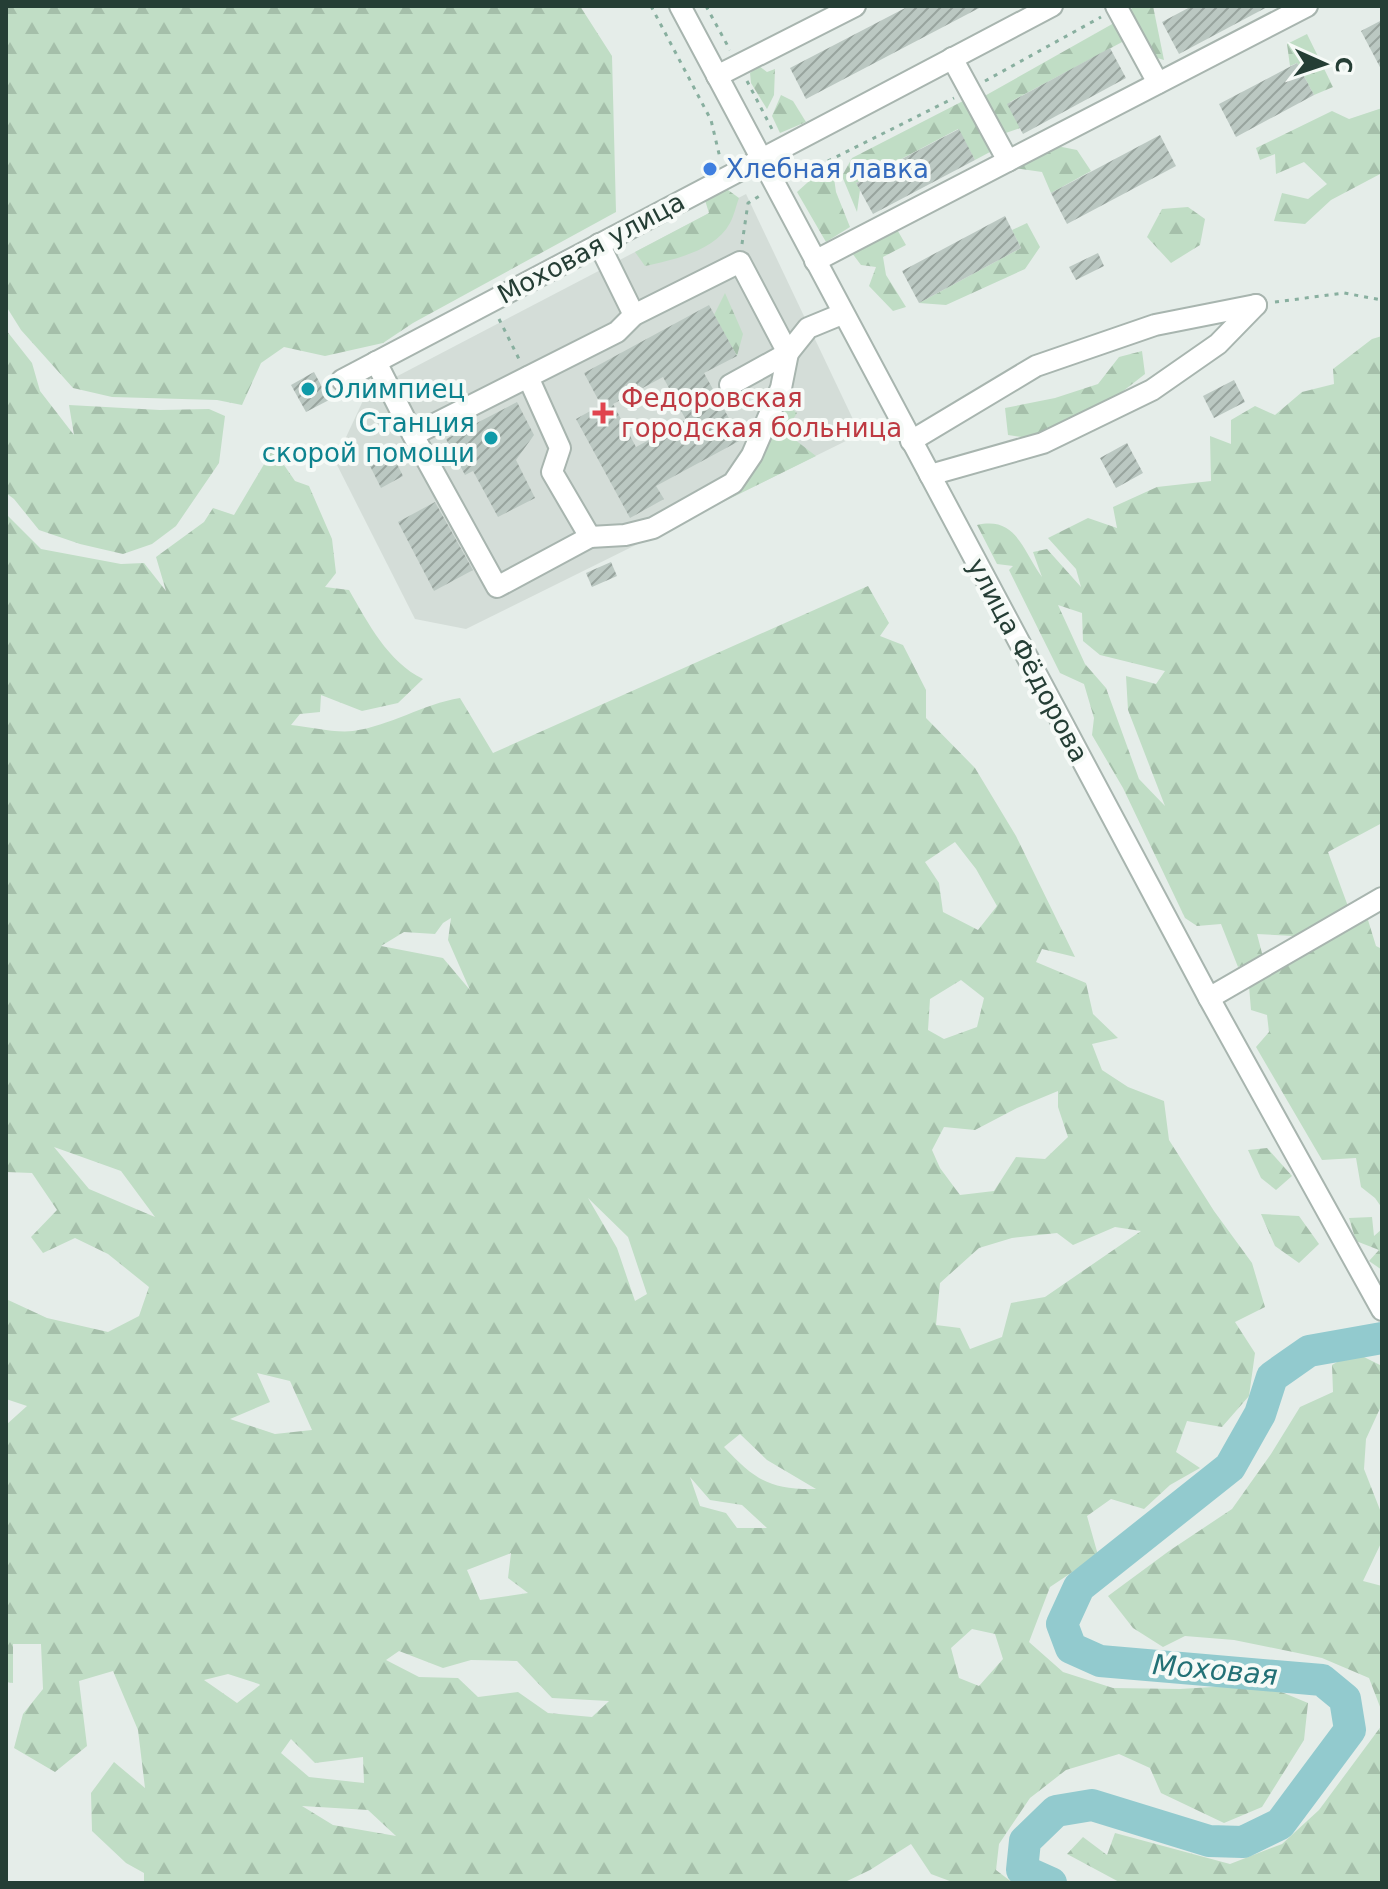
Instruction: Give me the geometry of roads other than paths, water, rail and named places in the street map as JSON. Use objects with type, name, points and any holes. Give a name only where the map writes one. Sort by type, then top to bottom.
[{"type":"street","name":"улица Фёдорова","points":[[680,6],[1209,998],[1382,1310]]},
{"type":"street","points":[[717,76],[827,12],[855,6]]},
{"type":"street","name":"Моховая улица","points":[[342,380],[1052,6]]},
{"type":"street","points":[[815,261],[1307,6]]},
{"type":"street","points":[[1117,7],[1158,83]]},
{"type":"street","points":[[952,58],[1008,161]]},
{"type":"street","points":[[599,244],[634,315]]},
{"type":"street","points":[[376,362],[413,435],[497,587],[590,537],[625,535],[653,528],[733,483],[752,455],[781,388],[788,353],[740,262],[634,315],[617,332],[413,435]]},
{"type":"street","points":[[911,441],[1036,366],[1155,325],[1256,305],[1218,344],[1152,390],[1043,443],[930,475]]},
{"type":"street","points":[[730,385],[788,353],[808,328],[842,314]]},
{"type":"street","points":[[528,377],[560,448],[552,472],[590,537]]},
{"type":"street","points":[[1209,998],[1382,898]]},
{"type":"waterway","name":"Моховая","points":[[1051,1883],[1022,1870],[1025,1841],[1056,1811],[1092,1805],[1209,1841],[1243,1842],[1280,1824],[1350,1730],[1345,1699],[1322,1680],[1100,1661],[1071,1648],[1062,1624],[1079,1587],[1230,1467],[1260,1414],[1272,1377],[1309,1351],[1382,1338]]},
{"type":"place","name":"Хлебная лавка","points":[[710,169]]},
{"type":"place","name":"Олимпиец","points":[[308,389]]},
{"type":"place","name":"Федоровская городская больница","points":[[603,413]]},
{"type":"place","name":"Станция скорой помощи","points":[[491,438]]}]
